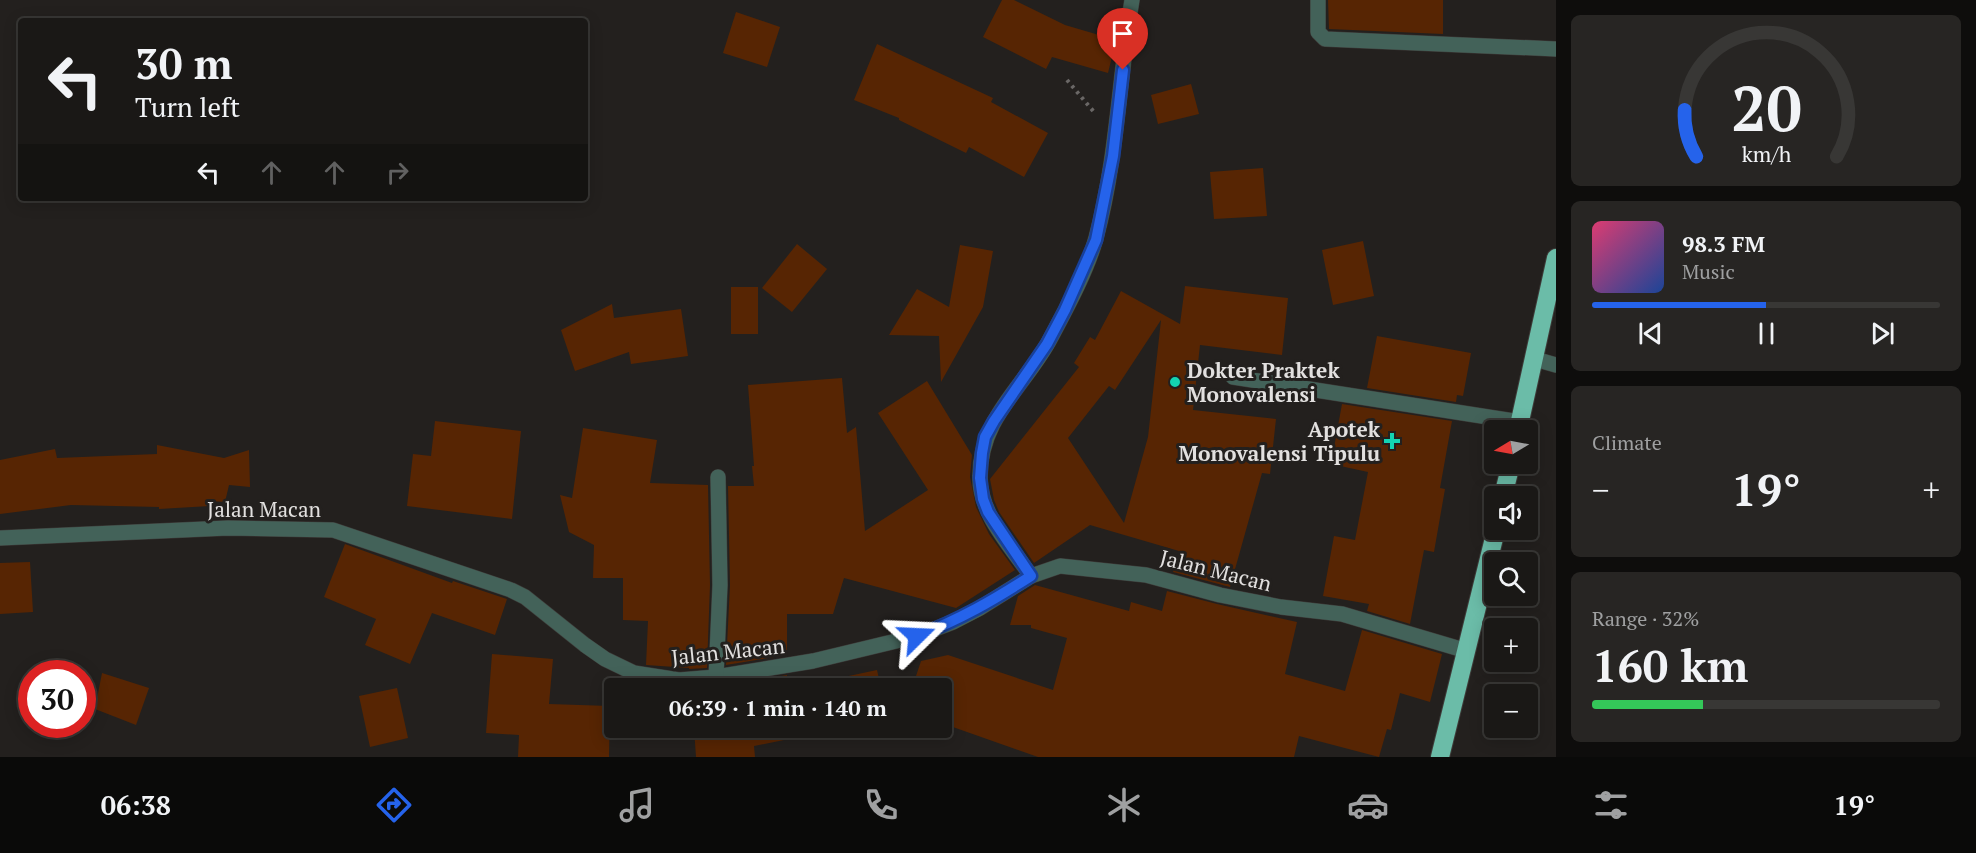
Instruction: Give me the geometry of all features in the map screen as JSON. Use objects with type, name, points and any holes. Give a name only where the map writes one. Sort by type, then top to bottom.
[{"type":"highway","points":[[1520,420],[1556,258]]},
{"type":"highway","points":[[1440,757],[1494,540]]},
{"type":"street","points":[[1031,576],[988,512],[983,499],[980,478],[982,453],[985,437],[994,421],[1052,336],[1096,240],[1113,156],[1132,0]]},
{"type":"street","points":[[1318,0],[1318,32],[1325,39],[1556,49]]},
{"type":"street","points":[[1535,359],[1556,365]]},
{"type":"street","points":[[1233,377],[1484,420]]},
{"type":"street","points":[[716,677],[720,585],[718,477]]},
{"type":"street","name":"Jalan Macan","points":[[0,538],[228,528],[333,530],[511,590],[539,607],[585,645],[634,673],[679,680],[716,677],[813,661],[917,636],[953,622],[980,608],[1031,576],[1060,566],[1146,575],[1230,597],[1281,607],[1342,614],[1467,651]]},
{"type":"building","points":[[1002,0],[1014,0],[1065,25],[1116,40],[1108,73],[1052,57],[1046,69],[983,37]]},
{"type":"building","points":[[1328,0],[1443,0],[1443,34],[1329,29]]},
{"type":"building","points":[[736,12],[780,27],[767,67],[723,53]]},
{"type":"building","points":[[877,44],[993,98],[991,102],[1048,133],[1024,177],[969,147],[966,153],[899,118],[854,100]]},
{"type":"building","points":[[1191,84],[1199,114],[1158,124],[1151,95]]},
{"type":"building","points":[[1263,168],[1267,216],[1214,219],[1210,172]]},
{"type":"building","points":[[1363,241],[1374,296],[1333,305],[1322,250]]},
{"type":"building","points":[[797,244],[827,269],[792,312],[762,288]]},
{"type":"building","points":[[960,245],[993,251],[983,307],[941,382],[939,336],[889,335],[917,289],[949,307]]},
{"type":"building","points":[[1185,286],[1288,298],[1282,355],[1200,345],[1193,410],[1276,419],[1270,474],[1262,473],[1230,587],[1173,572],[1179,551],[1090,525],[1034,563],[999,512],[990,479],[1079,367],[1074,363],[1090,337],[1095,340],[1121,291],[1180,324]],"holes":[[[1161,320],[1148,437],[1124,523],[1068,438],[1109,386],[1115,390]]]},
{"type":"building","points":[[731,287],[758,287],[758,334],[731,334]]},
{"type":"building","points":[[612,304],[614,318],[681,309],[688,356],[631,364],[629,352],[575,371],[561,330]]},
{"type":"building","points":[[1377,336],[1471,353],[1463,396],[1457,395],[1456,402],[1367,388]]},
{"type":"building","points":[[842,378],[847,433],[856,427],[865,531],[928,490],[878,413],[927,381],[972,455],[970,477],[976,507],[989,534],[1015,570],[956,608],[844,578],[833,614],[787,614],[787,655],[726,665],[730,585],[728,486],[754,486],[748,385]]},
{"type":"building","points":[[1342,404],[1452,421],[1440,488],[1445,489],[1434,552],[1424,550],[1410,624],[1367,611],[1369,604],[1323,596],[1334,536],[1355,540],[1368,472],[1331,464]]},
{"type":"building","points":[[435,421],[521,431],[512,519],[407,506],[413,454],[431,456]]},
{"type":"building","points":[[583,428],[657,440],[650,483],[708,485],[710,585],[707,668],[689,669],[646,665],[648,621],[623,620],[623,578],[593,578],[594,545],[569,532],[560,495],[572,498]]},
{"type":"building","points":[[157,445],[224,458],[249,450],[250,487],[229,485],[225,502],[209,501],[210,506],[159,509],[159,507],[71,505],[0,514],[0,460],[55,449],[57,458],[157,454]]},
{"type":"building","points":[[345,544],[452,583],[453,581],[507,599],[495,635],[432,613],[410,664],[365,645],[376,619],[324,597]]},
{"type":"building","points":[[30,562],[33,612],[0,614],[0,563]]},
{"type":"building","points":[[1035,585],[1129,611],[1131,602],[1162,611],[1167,591],[1297,622],[1285,674],[1345,691],[1362,630],[1442,654],[1430,702],[1400,693],[1391,730],[1387,729],[1379,757],[1299,736],[1294,757],[1038,757],[952,727],[952,678],[915,678],[921,661],[948,655],[1053,690],[1067,638],[1031,628],[1031,625],[1010,625],[1018,596]]},
{"type":"building","points":[[492,654],[553,659],[549,704],[604,706],[604,738],[609,738],[609,757],[518,757],[519,735],[486,733]]},
{"type":"building","points":[[877,670],[879,678],[839,678]]},
{"type":"building","points":[[102,673],[149,688],[136,725],[96,709]]},
{"type":"building","points":[[787,675],[787,678],[770,678]]},
{"type":"building","points":[[397,688],[408,738],[370,747],[359,696]]},
{"type":"building","points":[[695,738],[794,738],[754,746],[755,757],[696,757]]},
{"type":"place","name":"Dokter Praktek Monovalensi","points":[[1175,382]]},
{"type":"place","name":"Apotek Monovalensi Tipulu","points":[[1392,441]]},
{"type":"route","points":[[917,636],[953,622],[980,608],[1031,576],[988,512],[983,499],[980,478],[982,453],[985,437],[994,421],[1047,344],[1096,240],[1113,156],[1123,70]]}]
